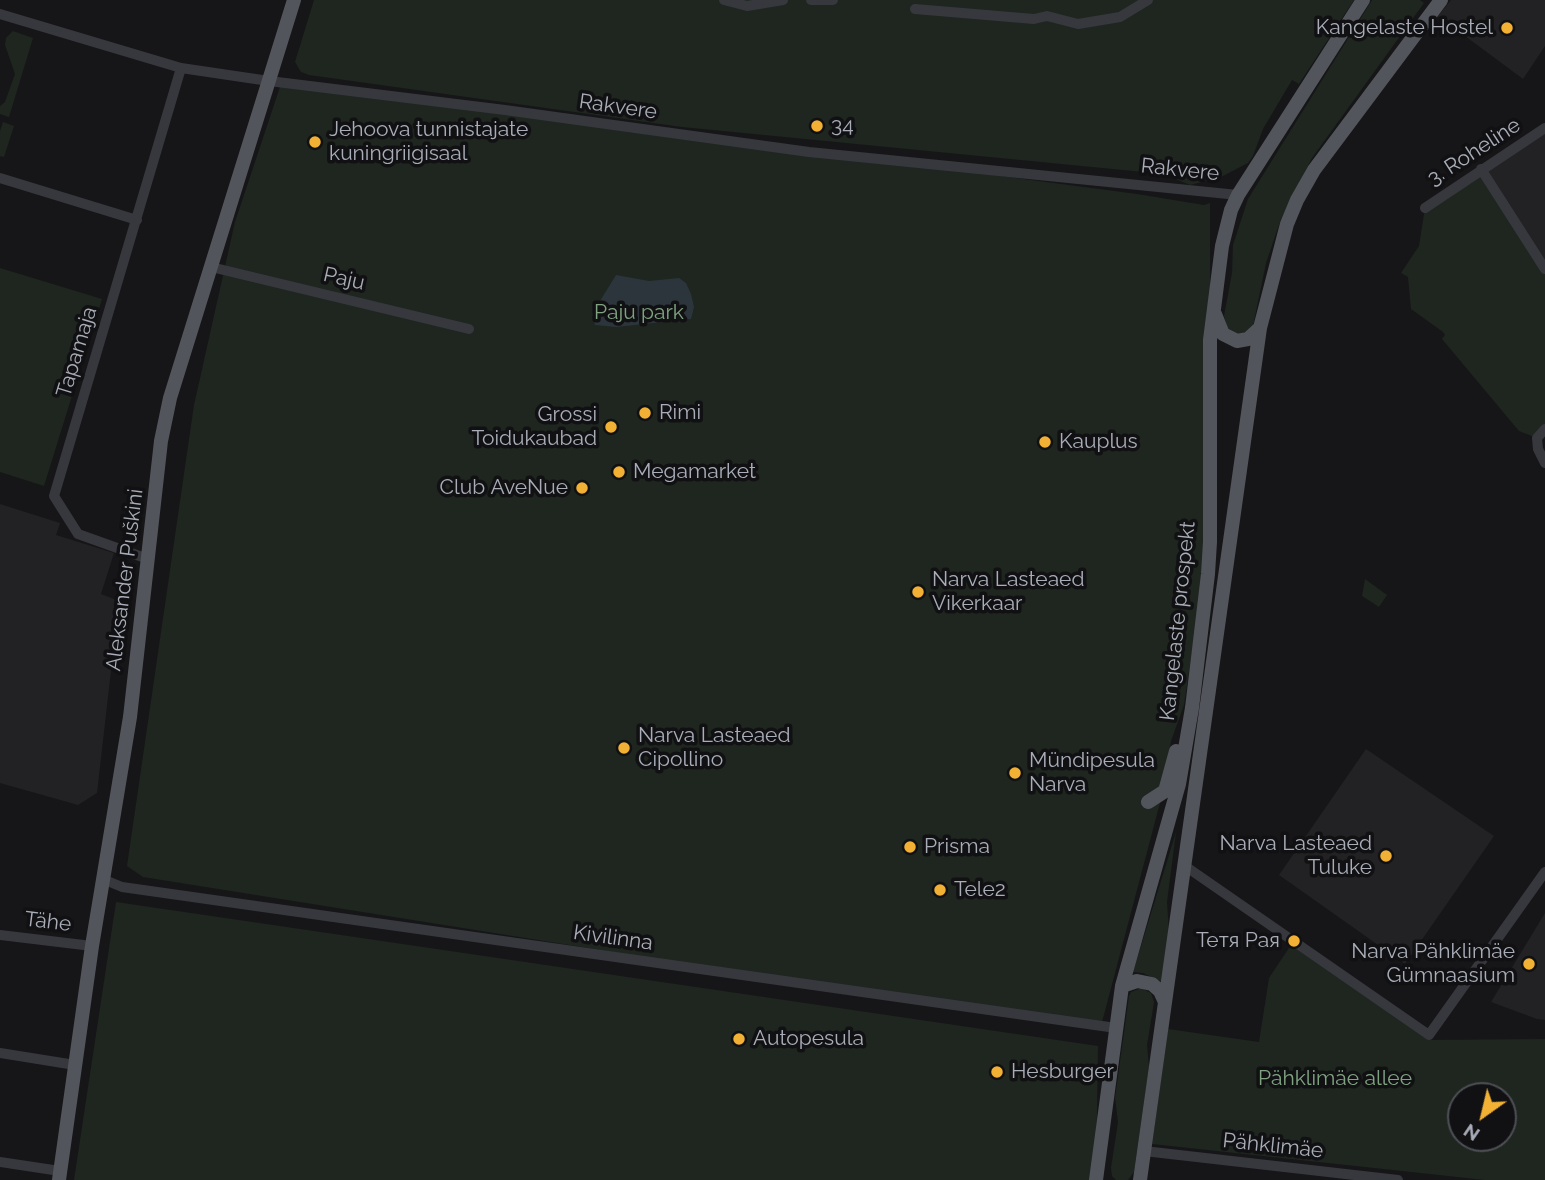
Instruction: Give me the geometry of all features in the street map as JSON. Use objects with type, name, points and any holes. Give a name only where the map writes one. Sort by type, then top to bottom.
[{"type":"main road","name":"Aleksander Puškini","points":[[60,1175],[92,946],[130,717],[161,441],[170,398],[294,0]]},
{"type":"main road","name":"Kangelaste prospekt","points":[[1107,1180],[1097,1172],[1122,986],[1173,809],[1192,708],[1210,542],[1210,353],[1222,246],[1231,210],[1238,195],[1363,0]]},
{"type":"main road","name":"Kangelaste prospekt","points":[[1140,1178],[1260,328],[1287,224],[1297,200],[1314,170],[1439,1]]},
{"type":"main road","points":[[1214,311],[1223,334],[1237,341],[1248,339],[1260,328]]},
{"type":"main road","points":[[1148,802],[1165,791],[1180,735],[1192,708]]},
{"type":"main road","points":[[1173,809],[1191,816]]},
{"type":"main road","points":[[1122,986],[1137,981],[1152,984],[1160,990],[1165,1004]]},
{"type":"street","points":[[724,0],[747,6],[783,0]]},
{"type":"street","points":[[811,0],[833,0]]},
{"type":"street","points":[[915,9],[1034,19],[1047,16],[1078,24],[1119,17],[1147,0]]},
{"type":"street","name":"Rakvere","points":[[0,14],[181,68],[269,81],[809,152],[1238,195]]},
{"type":"street","name":"Tapamaja","points":[[148,559],[78,534],[54,496],[181,68]]},
{"type":"street","name":"3. Roheline","points":[[1425,208],[1545,128]]},
{"type":"street","points":[[1481,169],[1545,269]]},
{"type":"street","points":[[0,178],[137,219]]},
{"type":"street","name":"Paju","points":[[211,267],[469,329]]},
{"type":"street","points":[[1545,429],[1537,439],[1538,449],[1545,463]]},
{"type":"street","points":[[1185,866],[1429,1035],[1545,872]]},
{"type":"street","name":"Kivilinna","points":[[105,880],[122,887],[1116,1028]]},
{"type":"street","name":"Tähe","points":[[0,935],[92,946]]},
{"type":"street","points":[[0,1053],[75,1065]]},
{"type":"street","name":"Pähklimäe","points":[[1144,1151],[1398,1180]]},
{"type":"street","points":[[0,1162],[60,1175]]},
{"type":"shaded area","points":[[1451,0],[1545,0],[1545,46],[1523,79],[1438,16]]},
{"type":"shaded area","points":[[1545,128],[1545,269],[1481,169]]},
{"type":"shaded area","points":[[616,275],[649,281],[679,278],[686,283],[691,294],[694,307],[691,319],[616,327],[595,325],[592,314]]},
{"type":"shaded area","points":[[0,504],[60,523],[56,535],[114,553],[101,594],[119,601],[97,793],[78,805],[0,783]]},
{"type":"shaded area","name":"Narva Lasteaed Tuluke","points":[[1366,749],[1494,836],[1405,964],[1279,875]]},
{"type":"shaded area","name":"Narva Pähklimäe Gümnaasium","points":[[1545,913],[1545,1020],[1491,1002]]},
{"type":"green space","points":[[314,0],[1354,0],[1299,84],[1292,80],[1263,129],[1248,163],[1221,177],[1190,185],[1164,174],[682,127],[309,75],[301,72],[295,62]]},
{"type":"green space","points":[[1372,0],[1420,0],[1424,3],[1312,158],[1281,219],[1266,263],[1253,326],[1241,335],[1232,333],[1224,316],[1232,273],[1233,245],[1248,199]]},
{"type":"green space","points":[[13,31],[33,38],[9,117],[0,114],[0,106],[5,102],[15,74],[5,45],[6,38]]},
{"type":"green space","name":"Paju park","points":[[282,81],[1204,205],[1210,203],[1210,530],[1184,705],[1171,741],[1165,784],[1101,1026],[839,988],[143,877],[127,866],[194,405],[235,222]]},
{"type":"green space","points":[[3,122],[14,126],[4,157],[0,156],[0,131]]},
{"type":"green space","points":[[1481,169],[1545,272],[1545,433],[1537,438],[1519,431],[1442,339],[1445,335],[1443,332],[1411,309],[1408,277],[1401,273],[1419,246],[1425,208]]},
{"type":"green space","points":[[0,268],[102,299],[44,486],[0,472]]},
{"type":"green space","points":[[1365,579],[1387,595],[1379,607],[1362,596]]},
{"type":"green space","points":[[1176,832],[1167,902],[1169,933],[1162,982],[1143,973],[1133,972]]},
{"type":"green space","points":[[116,902],[1098,1046],[1096,1180],[74,1180]]},
{"type":"green space","name":"Pähklimäe allee","points":[[1291,945],[1429,1040],[1545,1039],[1545,1180],[1485,1180],[1152,1144],[1168,1029],[1259,1042],[1269,978]]},
{"type":"green space","points":[[1141,988],[1151,993],[1154,1002],[1147,1045],[1149,1067],[1134,1172],[1128,1180],[1116,1180],[1112,1176],[1111,1168],[1118,1122],[1115,1098],[1129,996],[1131,992]]},
{"type":"place","name":"Kangelaste Hostel","points":[[1507,28]]},
{"type":"place","name":"34","points":[[817,126]]},
{"type":"place","name":"Jehoova tunnistajate kuningriigisaal","points":[[315,142]]},
{"type":"place","name":"Rimi","points":[[645,413]]},
{"type":"place","name":"Grossi Toidukaubad","points":[[611,427]]},
{"type":"place","name":"Kauplus","points":[[1045,442]]},
{"type":"place","name":"Megamarket","points":[[619,472]]},
{"type":"place","name":"Club AveNue","points":[[582,488]]},
{"type":"place","name":"Narva Lasteaed Vikerkaar","points":[[918,592]]},
{"type":"place","name":"Narva Lasteaed Cipollino","points":[[624,748]]},
{"type":"place","name":"Mündipesula Narva","points":[[1015,773]]},
{"type":"place","name":"Prisma","points":[[910,847]]},
{"type":"place","name":"Narva Lasteaed Tuluke","points":[[1386,856]]},
{"type":"place","name":"Tele2","points":[[940,890]]},
{"type":"place","name":"Тетя Рая","points":[[1294,941]]},
{"type":"place","name":"Narva Pähklimäe Gümnaasium","points":[[1529,964]]},
{"type":"place","name":"Autopesula","points":[[739,1039]]},
{"type":"place","name":"Hesburger","points":[[997,1072]]}]
